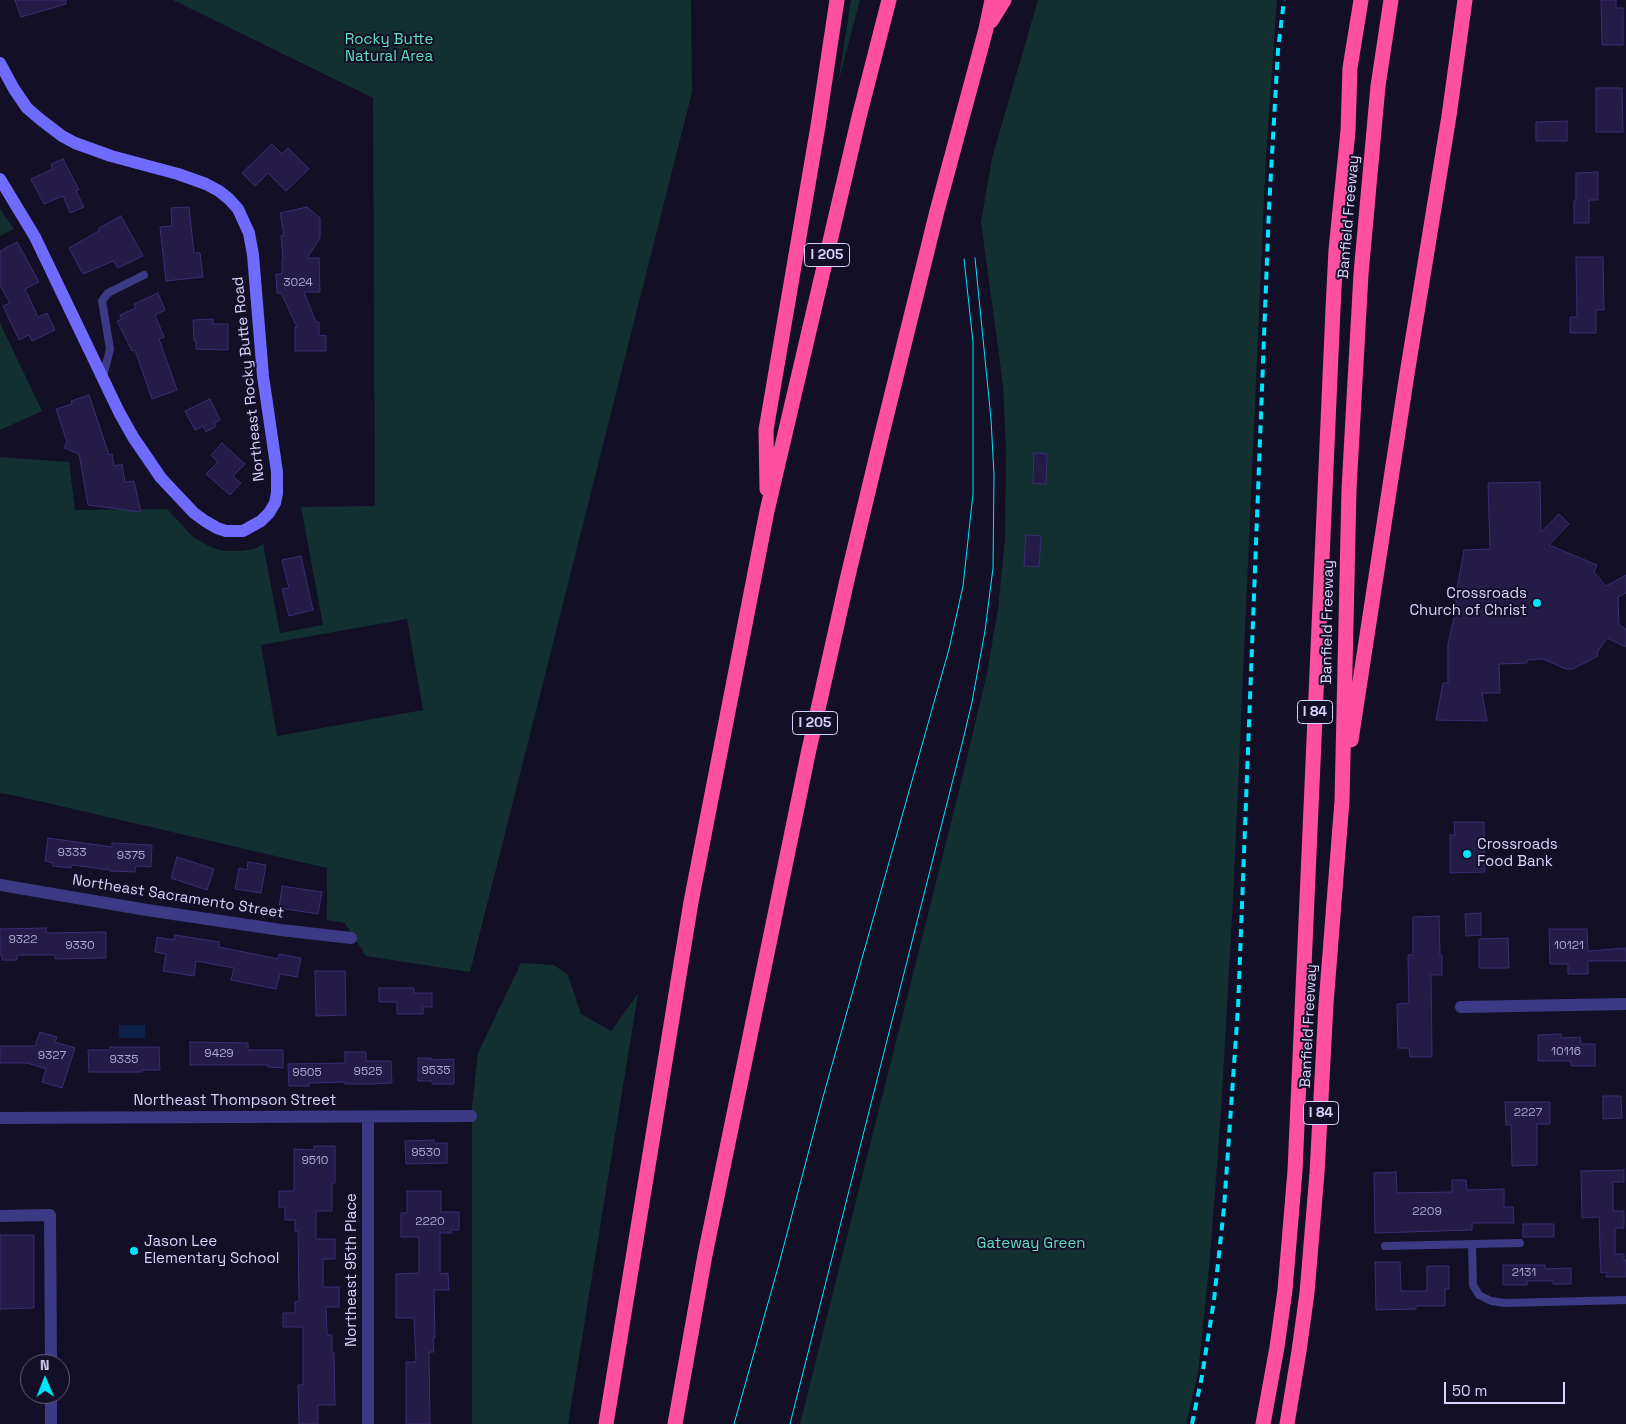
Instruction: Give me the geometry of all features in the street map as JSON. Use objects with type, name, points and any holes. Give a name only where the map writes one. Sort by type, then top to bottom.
[{"type":"highway","points":[[767,511],[766,430],[804,210],[837,0]]},
{"type":"highway","name":"I 205","points":[[606,1424],[691,902],[767,511],[859,117],[889,0]]},
{"type":"highway","name":"I 205","points":[[675,1424],[707,1246],[772,927],[847,580],[927,250],[992,0]]},
{"type":"highway","points":[[986,29],[1004,0]]},
{"type":"highway","name":"Banfield Freeway","points":[[1263,1424],[1285,1290],[1295,1171],[1333,309],[1337,240],[1348,131],[1350,68],[1361,0]]},
{"type":"highway","name":"Banfield Freeway","points":[[1287,1424],[1299,1351],[1313,1231],[1322,1111],[1326,1004],[1342,801],[1349,488],[1361,274],[1378,86],[1391,0]]},
{"type":"highway","points":[[1342,801],[1407,374],[1449,116],[1465,0]]},
{"type":"street","name":"Northeast Rocky Butte Road","points":[[0,62],[14,89],[27,108],[62,136],[111,156],[178,174],[206,184],[229,198],[238,209],[249,233],[252,250],[264,389],[277,472],[275,503],[261,521],[243,530],[226,530],[205,522],[179,498],[148,460],[120,412],[35,236],[0,179]]},
{"type":"street","name":"Northeast Sacramento Street","points":[[0,885],[147,910],[281,930],[351,938]]},
{"type":"street","points":[[1460,1007],[1626,1004]]},
{"type":"street","name":"Northeast Thompson Street","points":[[0,1118],[471,1116]]},
{"type":"street","name":"Northeast 95th Place","points":[[368,1117],[368,1424]]},
{"type":"street","points":[[0,1216],[50,1215],[51,1354]]},
{"type":"street","points":[[51,1404],[52,1424]]},
{"type":"lane","points":[[103,377],[110,350],[102,301],[108,293],[144,275]]},
{"type":"lane","points":[[1385,1246],[1520,1243]]},
{"type":"lane","points":[[1472,1244],[1473,1285],[1479,1295],[1491,1302],[1626,1300]]},
{"type":"green space","name":"Rocky Butte Natural Area","points":[[173,0],[691,0],[692,92],[470,972],[366,956],[345,923],[327,920],[327,868],[0,793],[0,457],[69,462],[75,510],[167,509],[194,538],[213,548],[225,551],[239,551],[254,549],[263,544],[280,633],[323,625],[301,507],[375,506],[373,98]],"holes":[[[407,619],[423,710],[277,736],[261,645]]]},
{"type":"green space","points":[[851,0],[860,0],[838,83]]},
{"type":"green space","name":"Gateway Green","points":[[1038,0],[1277,0],[1266,156],[1233,900],[1221,1111],[1210,1258],[1198,1373],[1186,1424],[800,1424],[963,775],[987,673],[998,609],[1005,539],[1006,450],[1003,385],[981,222],[992,158]]},
{"type":"green space","points":[[0,209],[14,229],[0,236]]},
{"type":"green space","points":[[0,323],[42,411],[0,430]]},
{"type":"green space","points":[[521,963],[554,965],[568,975],[581,1014],[611,1031],[638,994],[568,1424],[472,1424],[472,1106],[478,1053]]},
{"type":"water","points":[[119,1025],[145,1025],[145,1038],[119,1038]]},
{"type":"building","points":[[15,0],[66,0],[66,4],[21,17]]},
{"type":"building","points":[[1601,0],[1616,0],[1616,8],[1623,8],[1623,45],[1602,45]]},
{"type":"building","points":[[1596,88],[1622,88],[1623,132],[1596,132]]},
{"type":"building","points":[[1567,121],[1567,141],[1536,141],[1536,122]]},
{"type":"building","points":[[272,144],[282,154],[288,148],[309,169],[286,191],[268,173],[255,186],[242,173]]},
{"type":"building","points":[[63,159],[79,190],[76,191],[84,207],[70,213],[63,196],[44,204],[31,179],[53,169],[51,164]]},
{"type":"building","points":[[1598,172],[1598,200],[1589,200],[1589,223],[1574,223],[1576,173]]},
{"type":"building","points":[[189,207],[194,253],[200,253],[203,277],[166,281],[160,227],[172,226],[171,208]]},
{"type":"building","points":[[307,207],[320,218],[320,238],[307,258],[319,258],[320,292],[304,292],[316,322],[319,322],[319,336],[326,335],[326,351],[295,351],[295,327],[297,327],[281,293],[277,293],[276,274],[282,274],[281,236],[284,235],[280,213]]},
{"type":"building","points":[[121,216],[143,256],[118,268],[113,261],[83,274],[69,248]]},
{"type":"building","points":[[17,242],[39,282],[25,289],[38,317],[47,313],[55,330],[32,341],[29,335],[19,340],[3,306],[10,303],[0,285],[0,251]]},
{"type":"building","points":[[1576,257],[1603,257],[1604,310],[1596,310],[1596,333],[1570,333],[1570,317],[1577,317]]},
{"type":"building","points":[[158,293],[165,310],[155,315],[164,337],[159,339],[177,390],[152,399],[135,350],[132,351],[117,321],[122,319],[120,315],[136,308],[134,304]]},
{"type":"building","points":[[213,319],[213,324],[228,324],[228,350],[196,349],[193,320]]},
{"type":"building","points":[[89,395],[109,455],[112,454],[114,466],[122,464],[125,482],[134,481],[141,512],[88,505],[79,454],[64,448],[67,442],[56,409],[72,404],[71,401]]},
{"type":"building","points":[[210,399],[220,420],[215,423],[215,427],[206,432],[203,426],[195,430],[185,411]]},
{"type":"building","points":[[222,443],[245,464],[233,476],[241,483],[230,495],[206,474],[218,462],[211,455]]},
{"type":"building","points":[[1034,453],[1047,454],[1046,484],[1033,483]]},
{"type":"building","name":"Crossroads Church of Christ","points":[[1540,482],[1541,532],[1559,514],[1569,524],[1549,545],[1597,565],[1594,572],[1606,586],[1626,575],[1626,593],[1618,597],[1619,625],[1626,629],[1626,647],[1607,638],[1597,653],[1598,656],[1573,669],[1566,669],[1543,659],[1527,660],[1527,663],[1499,664],[1500,693],[1482,693],[1487,721],[1436,720],[1443,683],[1448,683],[1448,644],[1456,609],[1456,595],[1464,550],[1490,549],[1488,483]]},
{"type":"building","points":[[1026,535],[1041,536],[1039,567],[1024,566]]},
{"type":"building","points":[[301,556],[313,610],[289,616],[282,589],[289,588],[282,560]]},
{"type":"building","name":"Crossroads Food Bank","points":[[1454,822],[1484,822],[1485,872],[1450,873],[1450,835],[1455,835]]},
{"type":"building","points":[[48,838],[112,847],[112,843],[152,845],[151,867],[136,866],[135,872],[110,871],[72,865],[71,868],[53,866],[53,863],[45,861]]},
{"type":"building","points":[[177,857],[214,869],[207,890],[171,878]]},
{"type":"building","points":[[248,862],[266,865],[261,893],[235,889],[239,868],[247,870]]},
{"type":"building","points":[[282,886],[322,892],[318,914],[279,908]]},
{"type":"building","points":[[1481,913],[1481,935],[1466,936],[1465,914]]},
{"type":"building","points":[[1439,916],[1442,975],[1431,975],[1432,1057],[1410,1057],[1409,1048],[1398,1048],[1397,1004],[1409,1003],[1408,955],[1413,955],[1413,917]]},
{"type":"building","points":[[46,928],[46,933],[106,932],[106,958],[55,959],[55,955],[17,955],[17,960],[2,960],[2,955],[0,955],[0,929]]},
{"type":"building","points":[[1549,929],[1587,929],[1588,951],[1626,948],[1626,961],[1588,961],[1588,974],[1568,974],[1568,964],[1550,964]]},
{"type":"building","points":[[175,935],[219,942],[219,947],[278,959],[279,954],[301,958],[297,977],[280,974],[276,989],[231,980],[234,968],[196,961],[194,976],[163,971],[166,954],[155,952],[157,937],[174,940]]},
{"type":"building","points":[[1508,938],[1509,968],[1479,968],[1479,939]]},
{"type":"building","points":[[315,971],[345,971],[346,1015],[316,1016]]},
{"type":"building","points":[[379,988],[414,988],[414,993],[432,993],[432,1007],[423,1007],[423,1014],[397,1014],[397,1002],[379,1002]]},
{"type":"building","points":[[40,1032],[57,1037],[55,1042],[75,1048],[62,1088],[42,1082],[46,1069],[27,1063],[0,1063],[0,1046],[35,1046]]},
{"type":"building","points":[[1561,1034],[1561,1038],[1580,1037],[1581,1044],[1595,1044],[1595,1066],[1571,1066],[1571,1061],[1538,1061],[1538,1035]]},
{"type":"building","points":[[190,1042],[248,1043],[248,1050],[283,1050],[283,1068],[268,1067],[268,1065],[190,1065]]},
{"type":"building","points":[[110,1047],[159,1047],[160,1070],[89,1072],[88,1050],[110,1050]]},
{"type":"building","points":[[345,1052],[366,1052],[366,1061],[391,1061],[392,1083],[309,1083],[309,1086],[289,1086],[288,1064],[345,1063]]},
{"type":"building","points":[[418,1058],[431,1058],[431,1060],[454,1059],[454,1084],[432,1084],[432,1081],[418,1081]]},
{"type":"building","points":[[1603,1096],[1621,1096],[1622,1118],[1603,1119]]},
{"type":"building","points":[[1505,1102],[1550,1102],[1550,1124],[1537,1124],[1537,1165],[1512,1166],[1511,1125],[1506,1125]]},
{"type":"building","points":[[434,1140],[434,1143],[447,1143],[447,1163],[406,1164],[405,1141]]},
{"type":"building","points":[[314,1146],[335,1146],[335,1183],[332,1183],[332,1211],[316,1211],[316,1239],[335,1239],[335,1259],[323,1259],[323,1287],[339,1287],[339,1307],[326,1307],[327,1335],[332,1335],[332,1352],[334,1352],[335,1405],[318,1405],[318,1424],[299,1424],[298,1385],[303,1385],[303,1327],[283,1327],[283,1313],[295,1313],[295,1302],[299,1301],[298,1231],[295,1231],[295,1220],[285,1220],[285,1207],[279,1207],[279,1191],[294,1191],[294,1149],[314,1150]]},
{"type":"building","points":[[1624,1170],[1624,1182],[1613,1182],[1613,1211],[1624,1211],[1624,1228],[1615,1228],[1615,1254],[1624,1254],[1626,1277],[1606,1277],[1607,1272],[1601,1273],[1599,1217],[1582,1218],[1581,1171]]},
{"type":"building","points":[[1396,1172],[1397,1193],[1452,1192],[1452,1180],[1466,1180],[1467,1190],[1504,1189],[1504,1207],[1513,1207],[1514,1223],[1472,1223],[1472,1230],[1375,1233],[1374,1173]]},
{"type":"building","points":[[407,1191],[441,1191],[441,1212],[459,1212],[459,1230],[451,1230],[451,1233],[440,1233],[440,1274],[448,1273],[449,1290],[434,1290],[434,1352],[429,1352],[430,1424],[406,1424],[406,1362],[416,1362],[414,1318],[396,1318],[396,1274],[419,1273],[419,1237],[401,1237],[401,1213],[407,1213]]},
{"type":"building","points":[[1523,1224],[1554,1224],[1554,1237],[1523,1237]]},
{"type":"building","points":[[0,1235],[34,1235],[34,1308],[0,1309]]},
{"type":"building","points":[[1375,1262],[1400,1262],[1401,1291],[1427,1291],[1427,1266],[1449,1266],[1449,1289],[1445,1289],[1445,1306],[1416,1306],[1416,1309],[1376,1310]]},
{"type":"building","points":[[1503,1265],[1545,1265],[1545,1269],[1571,1268],[1571,1284],[1553,1284],[1553,1281],[1527,1281],[1527,1285],[1503,1285]]},
{"type":"tram line","points":[[790,1424],[963,740],[985,631],[993,568],[994,475],[991,419],[975,258]]},
{"type":"tram line","points":[[734,1424],[823,1097],[949,649],[963,586],[973,494],[973,342],[964,259]]},
{"type":"railway","points":[[1192,1424],[1214,1300],[1224,1208],[1238,1008],[1269,208],[1278,50],[1284,0]]},
{"type":"place","name":"Crossroads Church of Christ","points":[[1537,603]]},
{"type":"place","name":"Crossroads Food Bank","points":[[1467,854]]},
{"type":"place","name":"Jason Lee Elementary School","points":[[134,1251]]}]
